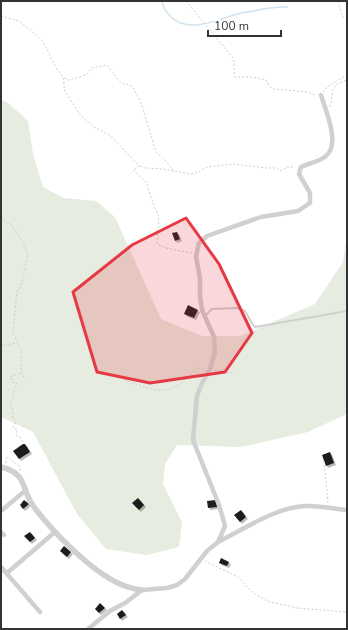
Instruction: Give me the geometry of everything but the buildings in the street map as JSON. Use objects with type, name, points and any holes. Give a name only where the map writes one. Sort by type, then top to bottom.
[{"type":"street","points":[[218,542],[225,526],[219,505],[193,440],[197,396],[210,369],[215,352],[214,337],[202,310],[200,279],[196,256],[199,243],[206,236],[261,217],[282,215],[298,211],[310,203],[310,193],[299,174],[301,167],[323,158],[332,148],[332,134],[321,94]]},
{"type":"street","points":[[1,467],[16,473],[23,481],[33,506],[55,532],[85,561],[106,577],[129,588],[142,590],[167,588],[177,585],[185,579],[207,551],[218,542],[283,511],[303,506],[328,507],[347,510]]},
{"type":"street","points":[[1,512],[26,490]]},
{"type":"street","points":[[7,574],[55,532]]},
{"type":"street","points":[[1,567],[40,612]]},
{"type":"street","points":[[88,629],[110,611],[125,603],[142,590]]},
{"type":"lane","points":[[205,316],[212,309],[237,308],[245,311],[255,327],[347,311]]},
{"type":"path","points":[[186,1],[233,58],[235,63],[233,72],[235,78],[252,77],[266,80],[269,86],[274,89],[307,92],[314,95],[321,94],[327,87],[347,75]]},
{"type":"path","points":[[338,1],[342,16],[347,20]]},
{"type":"path","points":[[1,16],[19,22],[42,40],[63,78],[65,92],[81,116],[94,127],[110,135],[139,166],[145,168],[173,170],[191,174],[207,167],[233,164],[277,168],[280,171],[288,166],[301,167]]},
{"type":"path","points":[[63,78],[69,80],[86,75],[92,68],[107,65],[121,82],[132,86],[140,100],[156,152],[173,170]]},
{"type":"path","points":[[327,115],[330,110],[334,86],[347,80]]},
{"type":"path","points":[[139,166],[133,170],[146,182],[159,217],[156,244],[166,248],[191,253],[196,256]]},
{"type":"path","points":[[1,218],[12,226],[23,243],[28,255],[21,286],[17,291],[13,332],[20,351],[21,372],[24,378]]},
{"type":"path","points":[[1,346],[16,342]]},
{"type":"path","points":[[124,380],[146,388],[169,390],[197,368],[233,373]]},
{"type":"path","points":[[21,372],[10,377],[12,382],[17,384],[14,390],[13,398],[10,401],[13,419],[16,421],[13,428],[17,429],[16,435],[21,438],[22,443]]},
{"type":"path","points":[[324,461],[328,507]]},
{"type":"path","points":[[201,559],[238,577],[252,592],[267,601],[298,608],[347,612]]},
{"type":"highlighted area","points":[[186,218],[219,264],[252,333],[225,372],[150,383],[97,372],[73,292],[132,245]]},
{"type":"shaded area","points":[[1,100],[7,102],[28,121],[33,154],[43,187],[63,198],[96,201],[115,217],[161,319],[202,336],[240,336],[315,304],[343,262],[347,235],[347,414],[308,432],[241,447],[177,445],[165,464],[163,484],[182,522],[179,547],[147,555],[106,549],[77,514],[33,432],[1,417]]},
{"type":"waterway","points":[[162,1],[165,10],[171,17],[187,25],[205,24],[241,13],[262,9],[287,7]]}]
